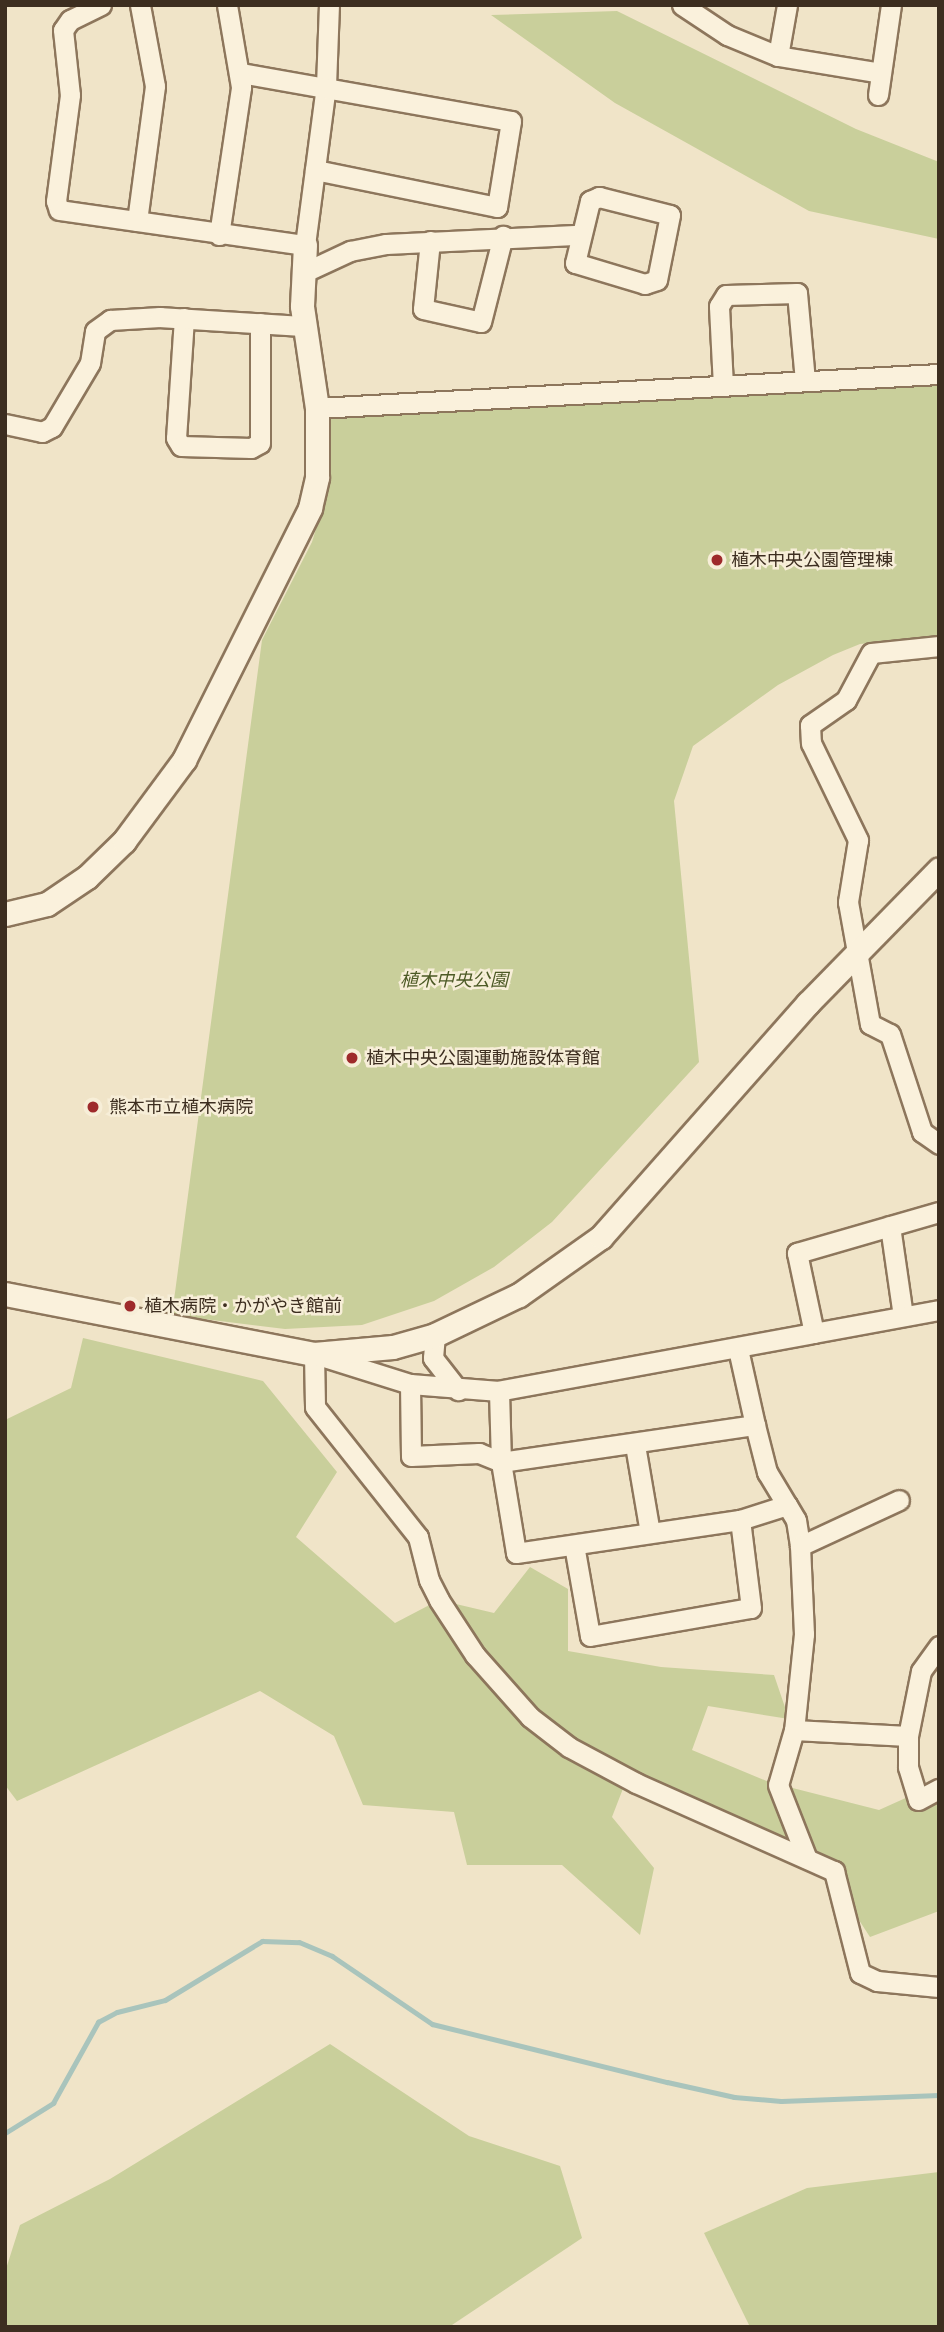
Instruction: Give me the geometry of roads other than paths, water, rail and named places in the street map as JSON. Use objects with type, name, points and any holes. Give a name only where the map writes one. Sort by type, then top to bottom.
[{"type":"street","points":[[101,5],[70,20],[63,30],[70,95],[56,205],[63,212],[305,245]]},
{"type":"street","points":[[137,221],[155,86],[140,5]]},
{"type":"street","points":[[219,235],[241,73],[227,5]]},
{"type":"street","points":[[5,914],[47,904],[87,877],[124,841],[184,760],[310,508],[317,477],[317,408],[305,326],[305,245],[326,86],[329,5]]},
{"type":"street","points":[[682,5],[727,35],[778,57],[881,73]]},
{"type":"street","points":[[778,57],[787,5]]},
{"type":"street","points":[[878,95],[891,5]]},
{"type":"street","points":[[241,73],[507,118],[511,126],[497,206],[498,236],[481,322],[422,309],[430,241]]},
{"type":"street","points":[[315,170],[497,206]]},
{"type":"street","points":[[593,198],[670,215],[657,281],[651,284],[580,267],[575,257],[580,235],[593,198]]},
{"type":"street","points":[[305,272],[363,248],[498,236],[580,235]]},
{"type":"street","points":[[723,386],[719,306],[726,295],[797,293],[805,382]]},
{"type":"street","points":[[5,424],[42,432],[52,428],[90,363],[95,331],[103,323],[145,317],[305,326]]},
{"type":"street","points":[[184,318],[176,438],[181,446],[251,448],[260,443],[260,323]]},
{"type":"street","points":[[317,408],[939,374]]},
{"type":"street","points":[[939,646],[872,653],[846,700],[810,725],[811,743],[858,840],[848,902],[854,954],[870,1024],[890,1034],[939,1144]]},
{"type":"street","points":[[314,1354],[393,1347],[435,1335],[519,1295],[601,1237],[676,1148],[854,954],[939,869]]},
{"type":"street","points":[[814,1333],[797,1253],[939,1212]]},
{"type":"street","points":[[890,1226],[903,1316]]},
{"type":"street","points":[[5,1294],[314,1354],[410,1384],[458,1390],[499,1391],[939,1310]]},
{"type":"street","points":[[435,1335],[433,1359],[458,1390]]},
{"type":"street","points":[[738,1349],[767,1472],[796,1520],[800,1546],[804,1634],[794,1730],[778,1785],[807,1858]]},
{"type":"street","points":[[314,1354],[315,1407],[418,1537],[439,1600],[475,1655],[530,1717],[569,1747],[636,1783],[834,1871],[860,1973],[877,1981],[939,1987]]},
{"type":"street","points":[[410,1384],[411,1456],[480,1453],[501,1462],[635,1445],[755,1425]]},
{"type":"street","points":[[499,1391],[501,1462],[516,1553],[740,1520],[787,1505]]},
{"type":"street","points":[[635,1445],[650,1533]]},
{"type":"street","points":[[800,1546],[899,1500]]},
{"type":"street","points":[[574,1545],[590,1636],[751,1608],[740,1520]]},
{"type":"street","points":[[939,1646],[921,1671],[908,1736],[908,1767],[918,1800],[939,1788]]},
{"type":"street","points":[[794,1730],[908,1736]]},
{"type":"waterway","points":[[5,2133],[53,2103],[98,2022],[117,2012],[165,2000],[262,1941],[299,1942],[332,1956],[432,2024],[667,2082],[734,2097],[781,2101],[939,2095]]},
{"type":"place","name":"植木中央公園管理棟","points":[[717,560]]},
{"type":"place","name":"植木中央公園運動施設体育館","points":[[352,1058]]},
{"type":"place","name":"熊本市立植木病院","points":[[93,1107]]},
{"type":"place","name":"植木病院・かがやき館前","points":[[130,1306]]},
{"type":"park label","name":"植木中央公園","points":[[454,980]]}]
